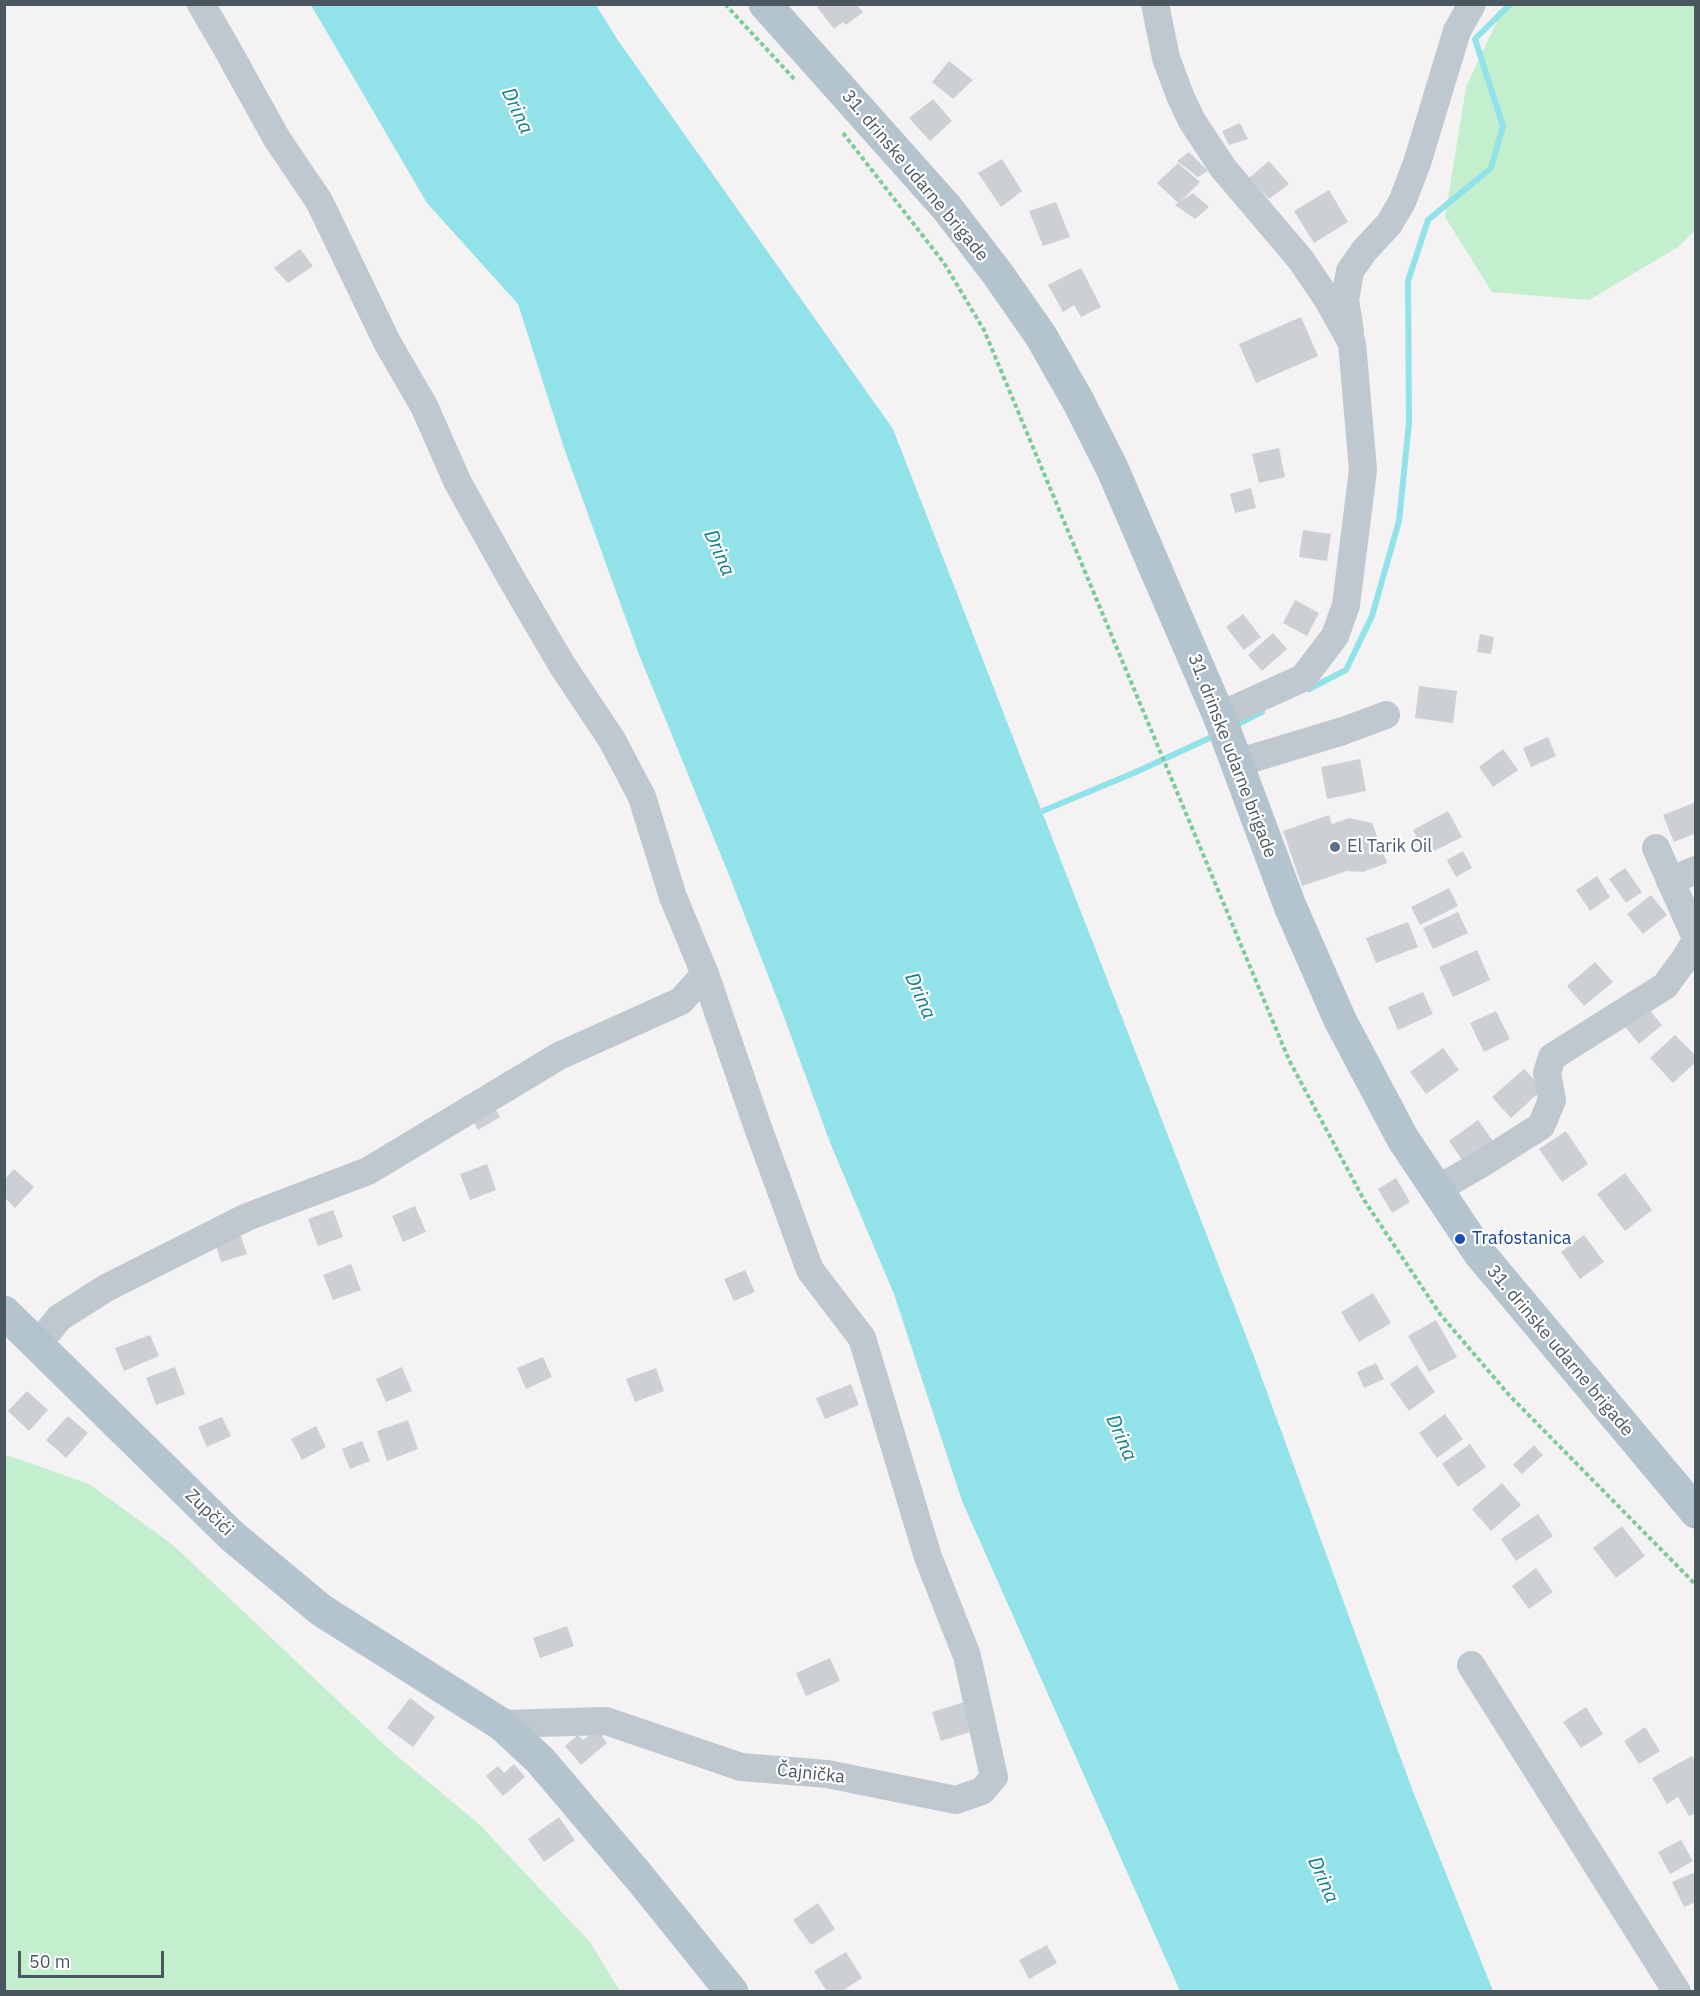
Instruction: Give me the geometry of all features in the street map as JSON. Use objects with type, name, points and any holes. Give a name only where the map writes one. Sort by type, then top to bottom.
[{"type":"main road","name":"31. drinske udarne brigade","points":[[765,4],[947,208],[997,273],[1041,336],[1112,468],[1226,733],[1290,906],[1340,1020],[1403,1139],[1480,1254],[1695,1512]]},
{"type":"main road","name":"Zupčići","points":[[4,1312],[232,1536],[321,1610],[501,1724]]},
{"type":"main road","points":[[501,1724],[540,1760],[640,1878],[732,1992]]},
{"type":"street","points":[[38,1344],[59,1318],[106,1288],[247,1217],[368,1171],[559,1056],[681,1001],[705,974],[673,897],[642,797],[612,740],[562,665],[458,483],[424,406],[387,342],[319,201],[277,140],[201,4]]},
{"type":"street","points":[[1155,4],[1166,58],[1192,121],[1222,168],[1301,260],[1328,300],[1352,343]]},
{"type":"street","points":[[1226,733],[1303,678],[1335,636],[1346,605],[1363,470],[1352,343],[1345,300],[1350,271],[1364,251],[1389,224],[1402,202],[1417,163],[1457,31],[1472,4]]},
{"type":"street","points":[[1226,733],[1343,731],[1386,715]]},
{"type":"street","points":[[1436,1190],[1541,1126],[1552,1100],[1546,1073],[1552,1057],[1665,986],[1684,960],[1695,939],[1683,875],[1656,848]]},
{"type":"street","name":"Čajnička","points":[[501,1724],[606,1721],[741,1767],[827,1774],[956,1800],[982,1791],[994,1777],[967,1656],[928,1557],[862,1338],[810,1270],[705,974]]},
{"type":"street","points":[[1471,1665],[1677,1992]]},
{"type":"path","points":[[725,4],[801,87]]},
{"type":"path","points":[[839,128],[944,262],[984,330],[1289,1060],[1364,1200],[1440,1314],[1509,1395],[1695,1585]]},
{"type":"green space","points":[[1505,4],[1695,5],[1695,230],[1678,247],[1589,300],[1492,292],[1445,217],[1466,87]]},
{"type":"green space","points":[[10,1456],[89,1484],[173,1545],[390,1750],[478,1823],[590,1942],[620,1991],[5,1991],[4,1457]]},
{"type":"water","name":"Drina","points":[[311,5],[596,5],[617,39],[893,429],[1253,1354],[1412,1789],[1493,1991],[1180,1991],[962,1501],[894,1294],[831,1145],[729,875],[638,652],[564,448],[518,304],[427,203]]},
{"type":"building","points":[[820,4],[856,4],[863,12],[846,25],[843,22],[834,29],[817,7]]},
{"type":"building","points":[[949,61],[973,80],[953,99],[932,82]]},
{"type":"building","points":[[933,99],[952,121],[930,141],[909,118]]},
{"type":"building","points":[[1240,123],[1248,139],[1229,145],[1222,131]]},
{"type":"building","points":[[1189,152],[1208,171],[1198,177],[1177,161]]},
{"type":"building","points":[[1002,159],[1022,191],[1001,207],[978,173]]},
{"type":"building","points":[[1269,161],[1289,184],[1269,199],[1249,178]]},
{"type":"building","points":[[1178,163],[1200,182],[1181,201],[1193,193],[1209,207],[1195,219],[1175,205],[1178,203],[1157,183]]},
{"type":"building","points":[[1329,190],[1348,222],[1314,243],[1294,211]]},
{"type":"building","points":[[1056,202],[1070,237],[1043,246],[1029,211]]},
{"type":"building","points":[[300,249],[313,266],[288,283],[274,268]]},
{"type":"building","points":[[1081,268],[1101,307],[1081,317],[1074,305],[1063,312],[1048,285]]},
{"type":"building","points":[[1301,317],[1318,356],[1256,383],[1239,344]]},
{"type":"building","points":[[1279,448],[1285,477],[1259,483],[1252,454]]},
{"type":"building","points":[[1251,488],[1256,508],[1235,513],[1230,494]]},
{"type":"building","points":[[1303,530],[1331,534],[1327,561],[1299,557]]},
{"type":"building","points":[[1295,600],[1319,613],[1307,636],[1283,623]]},
{"type":"building","points":[[1243,614],[1261,637],[1244,650],[1226,627]]},
{"type":"building","points":[[1273,633],[1287,649],[1262,671],[1248,655]]},
{"type":"building","points":[[1480,634],[1494,637],[1491,654],[1477,652]]},
{"type":"building","points":[[1419,686],[1457,691],[1453,723],[1415,718]]},
{"type":"building","points":[[1548,737],[1556,756],[1531,767],[1523,748]]},
{"type":"building","points":[[1503,749],[1518,770],[1493,787],[1479,767]]},
{"type":"building","points":[[1360,759],[1366,791],[1327,799],[1321,767]]},
{"type":"building","points":[[1696,802],[1696,833],[1674,842],[1663,815]]},
{"type":"building","points":[[1448,811],[1462,837],[1426,855],[1413,830]]},
{"type":"building","name":"El Tarik Oil","points":[[1329,815],[1332,824],[1349,818],[1372,823],[1387,863],[1363,872],[1347,871],[1302,886],[1283,831]]},
{"type":"building","points":[[1463,851],[1472,868],[1456,877],[1447,860]]},
{"type":"building","points":[[1625,868],[1642,892],[1626,903],[1609,879]]},
{"type":"building","points":[[1597,876],[1610,897],[1590,911],[1576,890]]},
{"type":"building","points":[[1449,888],[1458,906],[1420,925],[1411,907]]},
{"type":"building","points":[[1651,895],[1667,915],[1643,934],[1627,914]]},
{"type":"building","points":[[1458,912],[1468,933],[1433,949],[1423,928]]},
{"type":"building","points":[[1408,922],[1418,947],[1376,963],[1366,938]]},
{"type":"building","points":[[1477,950],[1490,980],[1453,997],[1439,967]]},
{"type":"building","points":[[1595,962],[1613,982],[1584,1006],[1567,986]]},
{"type":"building","points":[[1423,992],[1433,1014],[1398,1030],[1388,1007]]},
{"type":"building","points":[[1646,1006],[1662,1025],[1639,1044],[1623,1024]]},
{"type":"building","points":[[1496,1011],[1510,1039],[1484,1052],[1470,1023]]},
{"type":"building","points":[[1675,1035],[1696,1056],[1696,1062],[1673,1083],[1650,1058]]},
{"type":"building","points":[[1443,1048],[1459,1070],[1426,1094],[1410,1072]]},
{"type":"building","points":[[1524,1069],[1543,1089],[1511,1118],[1492,1097]]},
{"type":"building","points":[[490,1100],[500,1117],[478,1130],[468,1111]]},
{"type":"building","points":[[1478,1120],[1493,1141],[1463,1161],[1449,1141]]},
{"type":"building","points":[[1566,1131],[1588,1164],[1562,1182],[1539,1149]]},
{"type":"building","points":[[487,1164],[496,1190],[470,1200],[460,1174]]},
{"type":"building","points":[[14,1169],[34,1187],[15,1208],[5,1198],[5,1179]]},
{"type":"building","points":[[1625,1173],[1652,1210],[1625,1231],[1597,1194]]},
{"type":"building","points":[[1396,1178],[1410,1202],[1392,1213],[1378,1189]]},
{"type":"building","points":[[415,1206],[426,1232],[403,1242],[392,1216]]},
{"type":"building","points":[[333,1210],[343,1237],[318,1246],[308,1219]]},
{"type":"building","points":[[239,1231],[247,1254],[221,1262],[214,1239]]},
{"type":"building","points":[[1584,1235],[1604,1262],[1580,1279],[1561,1252]]},
{"type":"building","points":[[351,1264],[361,1290],[333,1300],[323,1275]]},
{"type":"building","points":[[745,1270],[755,1292],[734,1301],[724,1279]]},
{"type":"building","points":[[1373,1293],[1391,1323],[1359,1342],[1341,1312]]},
{"type":"building","points":[[1436,1320],[1457,1357],[1429,1372],[1408,1336]]},
{"type":"building","points":[[150,1335],[159,1356],[124,1371],[115,1348]]},
{"type":"building","points":[[543,1357],[552,1377],[526,1389],[517,1368]]},
{"type":"building","points":[[1376,1363],[1384,1379],[1364,1388],[1357,1372]]},
{"type":"building","points":[[1417,1365],[1435,1392],[1409,1411],[1390,1384]]},
{"type":"building","points":[[175,1367],[185,1394],[156,1405],[146,1378]]},
{"type":"building","points":[[402,1367],[412,1391],[386,1402],[376,1379]]},
{"type":"building","points":[[656,1368],[664,1391],[635,1402],[626,1379]]},
{"type":"building","points":[[851,1384],[859,1405],[825,1419],[816,1398]]},
{"type":"building","points":[[27,1391],[48,1410],[29,1431],[8,1411]]},
{"type":"building","points":[[1445,1414],[1463,1439],[1437,1458],[1419,1433]]},
{"type":"building","points":[[68,1416],[88,1433],[66,1458],[46,1440]]},
{"type":"building","points":[[222,1417],[231,1436],[207,1447],[198,1427]]},
{"type":"building","points":[[408,1420],[418,1449],[387,1461],[377,1431]]},
{"type":"building","points":[[316,1426],[326,1447],[302,1460],[291,1439]]},
{"type":"building","points":[[362,1441],[370,1461],[350,1469],[342,1449]]},
{"type":"building","points":[[1470,1444],[1486,1467],[1458,1487],[1442,1464]]},
{"type":"building","points":[[1534,1445],[1543,1455],[1522,1474],[1513,1465]]},
{"type":"building","points":[[1502,1483],[1521,1505],[1491,1531],[1472,1509]]},
{"type":"building","points":[[1538,1514],[1553,1536],[1516,1561],[1501,1539]]},
{"type":"building","points":[[1622,1526],[1645,1556],[1616,1578],[1593,1548]]},
{"type":"building","points":[[1536,1568],[1553,1592],[1529,1609],[1512,1586]]},
{"type":"building","points":[[567,1626],[574,1646],[540,1658],[533,1638]]},
{"type":"building","points":[[830,1658],[840,1681],[806,1696],[796,1673]]},
{"type":"building","points":[[410,1698],[435,1717],[413,1747],[387,1728]]},
{"type":"building","points":[[964,1702],[973,1731],[941,1741],[932,1712]]},
{"type":"building","points":[[1586,1707],[1603,1734],[1581,1748],[1563,1722]]},
{"type":"building","points":[[1645,1727],[1660,1751],[1639,1764],[1624,1741]]},
{"type":"building","points":[[597,1729],[607,1743],[581,1765],[565,1746],[578,1735],[583,1740]]},
{"type":"building","points":[[1692,1756],[1696,1762],[1696,1813],[1689,1816],[1678,1797],[1667,1804],[1652,1778]]},
{"type":"building","points":[[514,1764],[525,1777],[503,1796],[486,1776],[498,1766],[504,1773]]},
{"type":"building","points":[[559,1817],[575,1840],[544,1862],[528,1839]]},
{"type":"building","points":[[1681,1840],[1693,1861],[1670,1874],[1658,1852]]},
{"type":"building","points":[[1693,1873],[1696,1879],[1696,1902],[1684,1907],[1672,1882]]},
{"type":"building","points":[[818,1903],[835,1929],[811,1945],[793,1920]]},
{"type":"building","points":[[1047,1945],[1057,1963],[1029,1979],[1019,1960]]},
{"type":"building","points":[[846,1952],[862,1978],[841,1992],[827,1992],[814,1971]]},
{"type":"waterway","points":[[1309,689],[1346,670],[1372,616],[1399,521],[1409,423],[1408,281],[1428,220],[1491,168],[1503,126],[1475,39],[1510,4]]},
{"type":"waterway","points":[[1234,726],[1262,712]]},
{"type":"waterway","points":[[1033,815],[1136,772],[1216,735]]},
{"type":"place","name":"El Tarik Oil","points":[[1335,847]]},
{"type":"place","name":"Trafostanica","points":[[1460,1239]]}]
